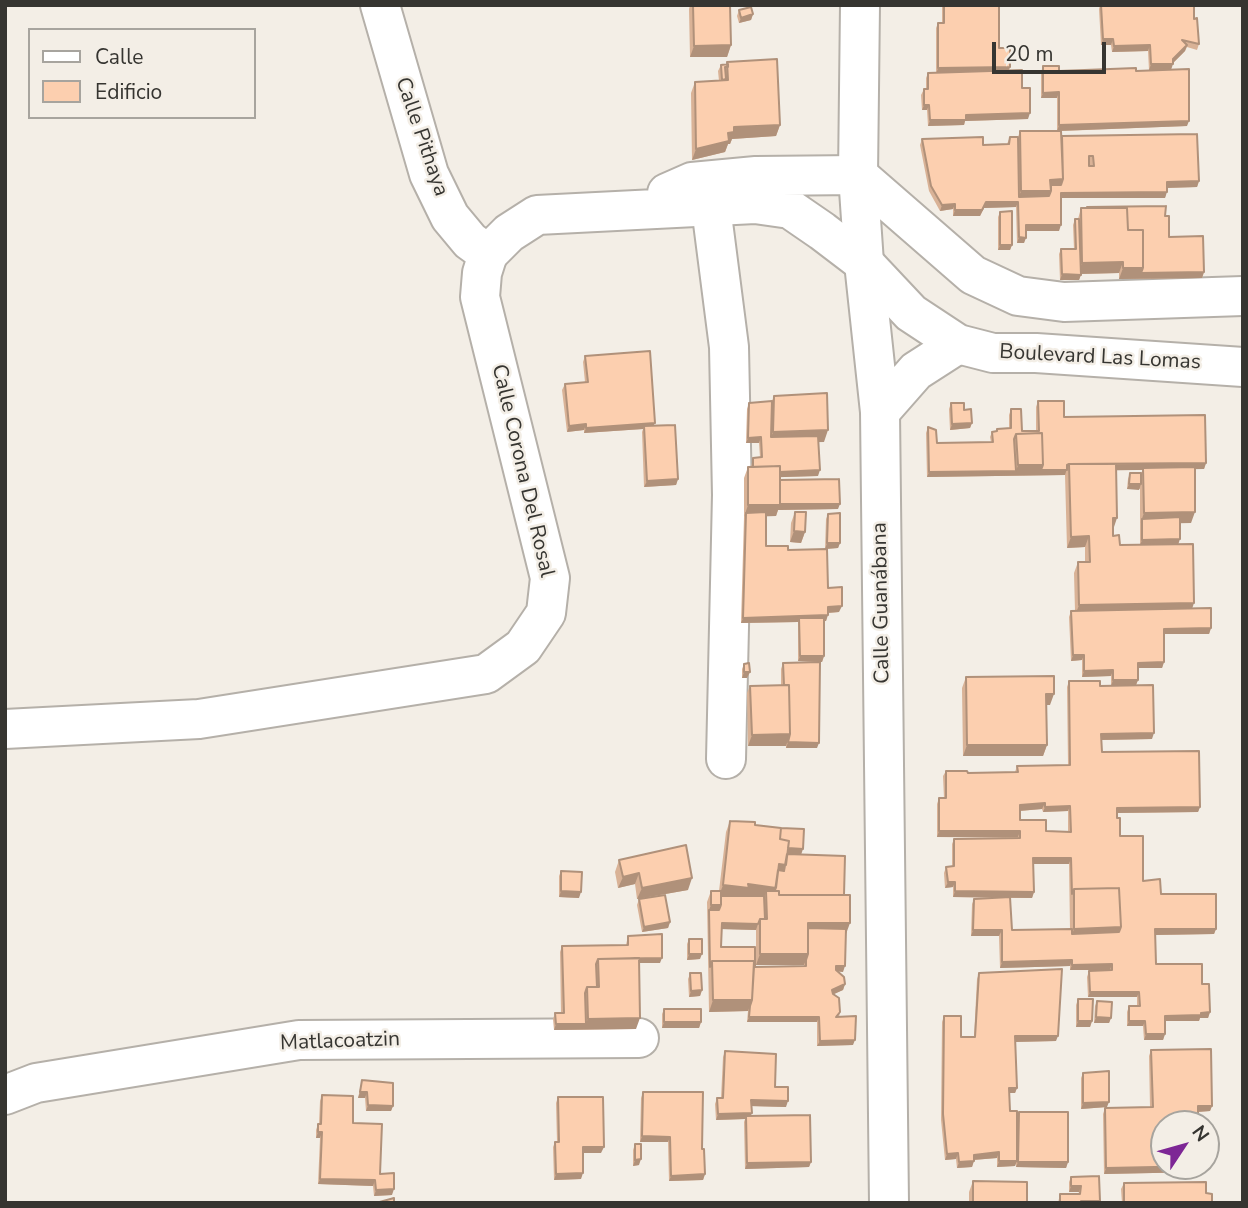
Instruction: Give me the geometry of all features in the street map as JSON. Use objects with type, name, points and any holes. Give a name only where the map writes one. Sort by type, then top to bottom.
[{"type":"street","name":"Calle Pithaya","points":[[380,5],[429,174],[450,217],[470,241],[488,254]]},
{"type":"street","name":"Calle Guanábana","points":[[860,5],[858,175],[864,263],[880,412],[888,1203]]},
{"type":"street","points":[[626,211],[692,182],[756,176],[858,175],[973,275],[1018,296],[1064,302],[1243,296]]},
{"type":"street","points":[[488,254],[509,233],[537,215],[755,204],[790,209],[864,263]]},
{"type":"street","points":[[711,207],[729,347],[732,495],[726,760]]},
{"type":"street","name":"Calle Corona Del Rosal","points":[[5,729],[198,719],[486,674],[523,647],[545,613],[550,578],[480,297],[482,273],[488,254]]},
{"type":"street","name":"Boulevard Las Lomas","points":[[864,263],[911,313],[958,344],[993,353],[1036,353],[1243,367]]},
{"type":"street","points":[[880,412],[916,371],[958,344]]},
{"type":"street","name":"Matlacoatzin","points":[[5,1095],[36,1083],[299,1040],[639,1038]]},
{"type":"building","points":[[693,5],[730,5],[731,45],[694,46]]},
{"type":"building","points":[[944,5],[999,5],[999,48],[1010,48],[1010,67],[938,68],[938,23],[944,23]]},
{"type":"building","points":[[1101,5],[1194,5],[1199,44],[1182,40],[1187,45],[1173,59],[1173,64],[1151,64],[1150,45],[1114,46],[1113,39],[1103,39]]},
{"type":"building","points":[[751,7],[753,14],[741,18],[739,10]]},
{"type":"building","points":[[777,59],[780,125],[734,127],[734,132],[728,133],[729,141],[696,149],[695,82],[728,80],[727,62]]},
{"type":"building","points":[[728,64],[728,67],[725,67],[726,79],[722,80],[721,65]]},
{"type":"building","points":[[1043,66],[1059,66],[1059,71],[1189,69],[1189,121],[1059,125],[1059,92],[1043,93]]},
{"type":"building","points":[[1022,70],[1022,88],[1030,88],[1030,113],[966,115],[966,120],[930,120],[929,105],[924,105],[928,73]]},
{"type":"building","points":[[1020,131],[1061,131],[1063,179],[1050,180],[1051,191],[1021,191]]},
{"type":"building","points":[[1197,134],[1199,181],[1167,182],[1167,192],[1061,193],[1061,225],[1026,225],[1026,238],[1019,237],[1018,202],[986,202],[982,210],[955,210],[955,204],[942,205],[931,186],[922,139],[983,137],[983,145],[1009,144],[1010,137],[1018,137],[1019,197],[1049,196],[1051,185],[1061,185],[1063,179],[1062,136]],"holes":[[[1089,156],[1093,156],[1094,166],[1089,166]]]},
{"type":"building","points":[[1166,206],[1169,237],[1203,236],[1204,272],[1141,273],[1143,230],[1128,230],[1127,208],[1087,208],[1087,207]]},
{"type":"building","points":[[1081,208],[1127,208],[1128,230],[1143,230],[1143,268],[1123,268],[1123,262],[1082,263]]},
{"type":"building","points":[[1012,211],[1012,245],[1000,245],[1000,212]]},
{"type":"building","points":[[1075,219],[1079,219],[1081,275],[1062,274],[1061,249],[1076,249]]},
{"type":"building","points":[[650,351],[655,423],[586,428],[586,424],[569,426],[565,384],[588,382],[585,356]]},
{"type":"building","points":[[827,393],[828,430],[773,432],[774,396]]},
{"type":"building","points":[[772,401],[771,437],[818,436],[820,470],[780,472],[780,466],[753,467],[753,458],[762,457],[761,437],[748,438],[749,403]]},
{"type":"building","points":[[1038,401],[1064,401],[1064,417],[1205,415],[1206,463],[1069,464],[1067,470],[1041,470],[1042,433],[1016,434],[1016,471],[929,472],[928,427],[936,430],[937,443],[993,442],[992,432],[1011,428],[1011,409],[1021,409],[1022,431],[1039,431]]},
{"type":"building","points":[[951,403],[964,403],[964,410],[971,409],[972,423],[952,424]]},
{"type":"building","points":[[675,425],[678,479],[647,481],[644,426]]},
{"type":"building","points":[[1042,433],[1043,465],[1018,465],[1016,434]]},
{"type":"building","points":[[1069,464],[1116,464],[1117,518],[1113,518],[1113,536],[1119,535],[1120,545],[1193,544],[1194,603],[1079,605],[1078,562],[1090,562],[1089,536],[1071,537]]},
{"type":"building","points":[[780,466],[780,505],[748,505],[748,467]]},
{"type":"building","points":[[1195,467],[1195,512],[1144,513],[1143,468]]},
{"type":"building","points":[[1130,473],[1141,473],[1141,484],[1129,484]]},
{"type":"building","points":[[839,479],[840,504],[780,504],[780,480]]},
{"type":"building","points":[[766,512],[766,546],[788,546],[788,550],[827,549],[828,588],[842,587],[842,606],[828,607],[828,615],[743,618],[746,513]]},
{"type":"building","points":[[795,512],[806,512],[805,532],[794,531]]},
{"type":"building","points":[[840,513],[840,543],[827,543],[828,514]]},
{"type":"building","points":[[1180,517],[1180,539],[1142,540],[1142,519]]},
{"type":"building","points":[[1211,608],[1211,628],[1164,629],[1164,662],[1138,663],[1138,680],[1113,680],[1113,670],[1084,671],[1084,655],[1073,655],[1071,611]]},
{"type":"building","points":[[799,618],[824,618],[824,656],[800,656]]},
{"type":"building","points":[[820,662],[819,743],[788,742],[789,685],[784,685],[783,663]]},
{"type":"building","points":[[749,663],[750,672],[744,672],[744,664]]},
{"type":"building","points":[[1054,676],[1054,694],[1046,694],[1047,745],[967,745],[966,677]]},
{"type":"building","points":[[1069,681],[1100,681],[1100,686],[1153,685],[1154,733],[1101,734],[1102,752],[1199,751],[1200,807],[1117,808],[1120,836],[1143,836],[1143,881],[1160,879],[1161,894],[1216,894],[1216,929],[1155,929],[1156,964],[1202,964],[1202,984],[1209,984],[1210,1012],[1201,1015],[1165,1016],[1165,1034],[1146,1034],[1145,1021],[1129,1021],[1129,1006],[1140,1006],[1139,992],[1090,992],[1089,971],[1112,970],[1112,964],[1072,965],[1072,960],[1002,962],[1002,930],[973,930],[974,899],[1010,897],[1012,930],[1072,929],[1072,934],[1119,932],[1119,888],[1074,889],[1072,894],[1071,858],[1033,858],[1034,892],[955,891],[955,882],[948,882],[946,867],[954,866],[954,839],[1020,838],[1020,831],[939,831],[939,798],[946,798],[946,771],[1018,772],[1017,766],[1070,765]],"holes":[[[1045,803],[1045,807],[1070,806],[1071,832],[1046,831],[1046,820],[1020,820],[1020,805]]]},
{"type":"building","points":[[789,685],[790,734],[752,735],[750,686]]},
{"type":"building","points":[[730,821],[755,822],[755,825],[781,828],[780,839],[789,841],[786,865],[779,864],[776,888],[748,884],[749,888],[723,885]]},
{"type":"building","points":[[781,828],[804,829],[803,849],[788,848],[789,841],[780,839]]},
{"type":"building","points":[[686,845],[692,878],[642,888],[639,873],[623,877],[619,860]]},
{"type":"building","points":[[787,854],[845,856],[844,895],[779,895],[779,891],[775,891],[778,870],[784,871]]},
{"type":"building","points":[[561,871],[582,872],[581,892],[561,891]]},
{"type":"building","points":[[1119,888],[1121,927],[1074,929],[1074,889]]},
{"type":"building","points":[[711,891],[721,891],[721,905],[711,905]]},
{"type":"building","points":[[766,891],[779,891],[779,895],[850,895],[850,923],[808,923],[808,954],[760,954],[760,919],[767,919]]},
{"type":"building","points":[[665,895],[670,922],[644,927],[639,899]]},
{"type":"building","points":[[721,896],[764,896],[765,919],[760,919],[758,924],[722,923],[721,947],[755,947],[755,967],[754,961],[712,961],[710,967],[709,910],[719,910]]},
{"type":"building","points":[[808,928],[846,929],[845,966],[836,966],[836,970],[844,977],[845,984],[832,990],[839,998],[840,1012],[836,1017],[856,1016],[855,1040],[820,1041],[819,1017],[749,1017],[754,967],[806,966]]},
{"type":"building","points":[[662,934],[662,958],[598,959],[597,987],[587,987],[585,993],[586,1024],[556,1024],[555,1013],[564,1013],[562,946],[628,945],[628,936]]},
{"type":"building","points":[[689,939],[702,939],[702,954],[689,954]]},
{"type":"building","points":[[639,958],[640,1018],[588,1019],[587,987],[599,987],[598,959]]},
{"type":"building","points":[[712,961],[754,961],[752,1000],[713,1000]]},
{"type":"building","points":[[1062,969],[1058,1036],[1015,1036],[1017,1088],[1009,1088],[1010,1111],[1017,1111],[1017,1161],[999,1161],[999,1152],[974,1155],[974,1161],[959,1162],[958,1153],[947,1154],[943,1114],[944,1016],[961,1016],[961,1037],[975,1037],[979,973]]},
{"type":"building","points":[[690,973],[701,973],[702,990],[691,991]]},
{"type":"building","points":[[1078,999],[1093,999],[1092,1021],[1078,1021]]},
{"type":"building","points":[[1097,1001],[1112,1002],[1111,1018],[1096,1017]]},
{"type":"building","points":[[664,1009],[701,1009],[701,1022],[664,1022]]},
{"type":"building","points":[[1211,1049],[1212,1106],[1198,1106],[1198,1110],[1150,1110],[1150,1167],[1106,1168],[1105,1108],[1153,1107],[1151,1050]]},
{"type":"building","points":[[725,1051],[776,1054],[775,1087],[788,1087],[788,1101],[751,1100],[752,1113],[718,1114],[717,1098],[723,1098]]},
{"type":"building","points":[[1109,1071],[1109,1102],[1083,1103],[1083,1073]]},
{"type":"building","points":[[362,1080],[393,1083],[393,1106],[368,1105],[367,1092],[360,1092]]},
{"type":"building","points":[[643,1092],[703,1092],[702,1149],[705,1174],[671,1176],[670,1137],[642,1136]]},
{"type":"building","points":[[322,1095],[353,1096],[353,1123],[382,1124],[380,1174],[394,1173],[394,1189],[376,1190],[375,1180],[320,1179],[322,1132],[318,1132],[318,1124],[321,1124]]},
{"type":"building","points":[[558,1097],[603,1097],[604,1147],[583,1147],[583,1173],[556,1174],[555,1142],[559,1142]]},
{"type":"building","points":[[1019,1112],[1068,1112],[1068,1162],[1018,1162]]},
{"type":"building","points":[[810,1115],[811,1162],[747,1163],[746,1116]]},
{"type":"building","points":[[635,1144],[641,1144],[641,1159],[635,1160]]},
{"type":"building","points":[[1099,1176],[1100,1201],[1060,1203],[1060,1194],[1080,1194],[1081,1186],[1071,1186],[1071,1177]]},
{"type":"building","points":[[973,1181],[1027,1182],[1027,1203],[973,1203]]},
{"type":"building","points":[[1206,1182],[1206,1193],[1212,1194],[1212,1203],[1124,1203],[1124,1183]]},
{"type":"building","points":[[394,1198],[394,1203],[376,1203]]}]
